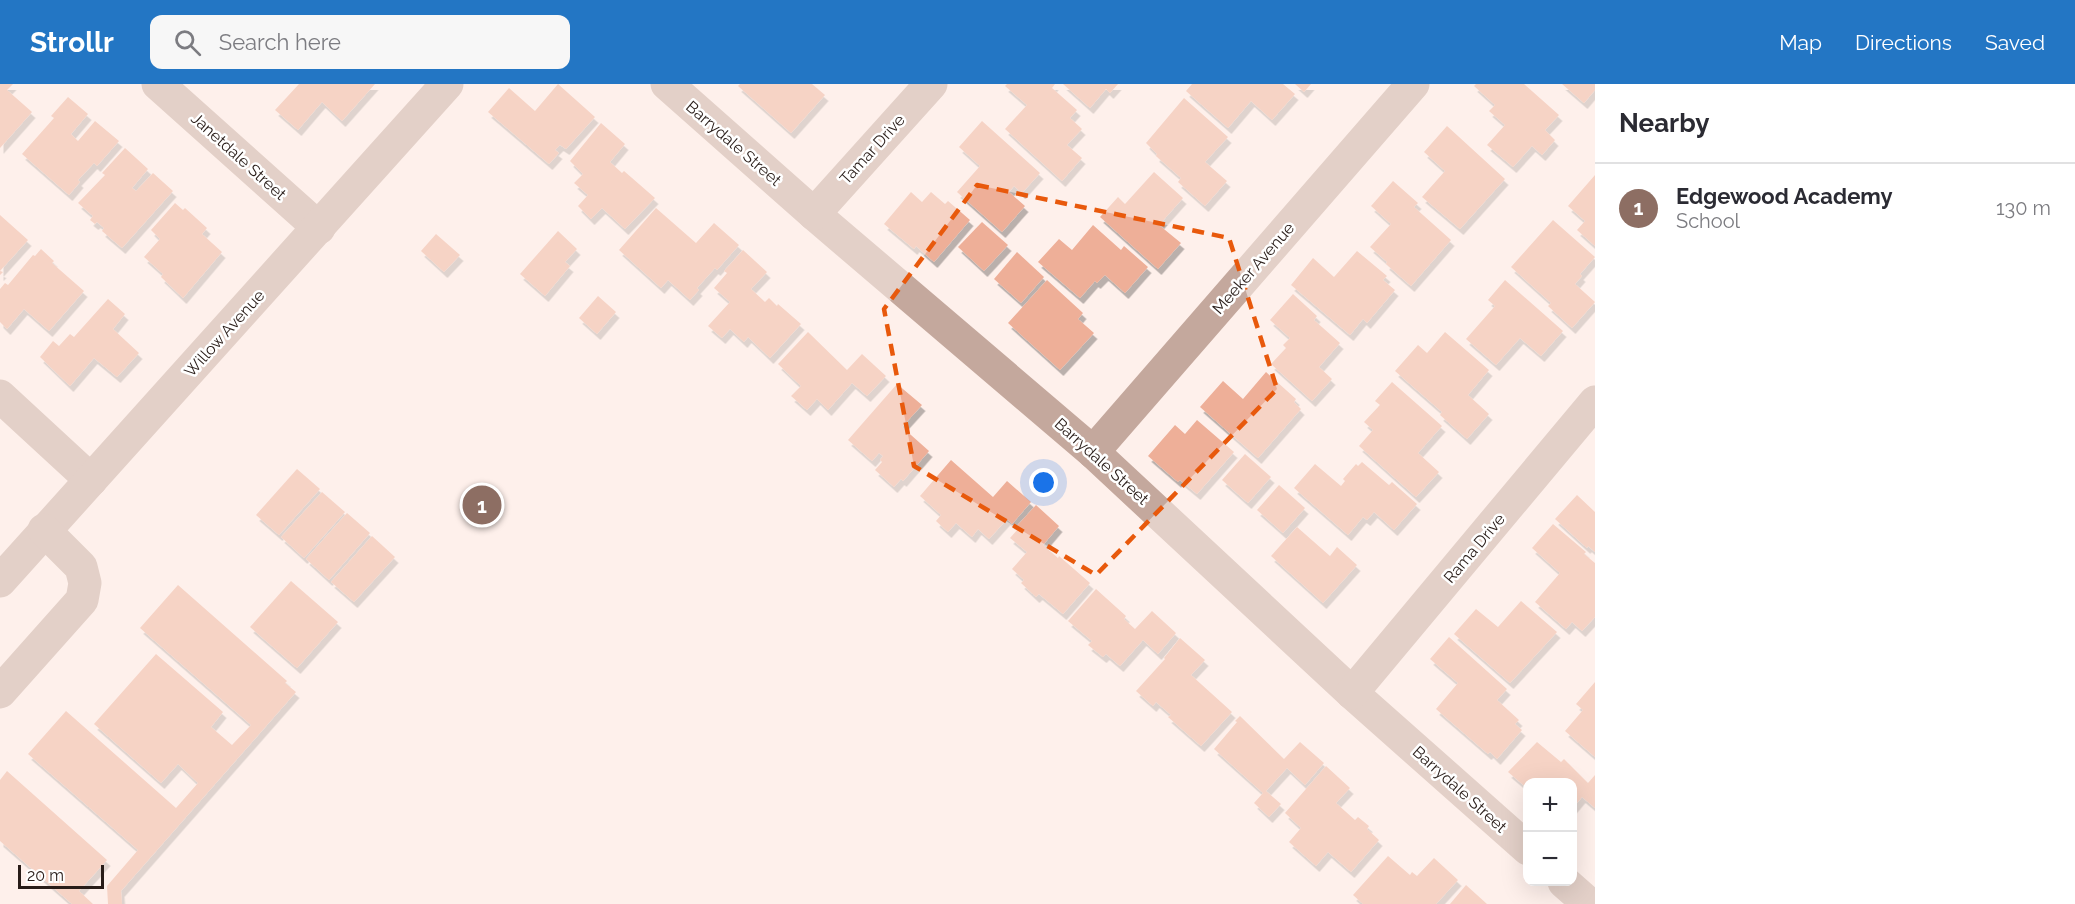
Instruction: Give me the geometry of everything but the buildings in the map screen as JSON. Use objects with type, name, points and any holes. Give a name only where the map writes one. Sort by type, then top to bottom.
[{"type":"street","name":"Janetdale Street","points":[[158,84],[319,228]]},
{"type":"street","name":"Willow Avenue","points":[[0,581],[447,84]]},
{"type":"street","name":"Barrydale Street","points":[[667,84],[814,214],[1093,452],[1352,693],[1523,845]]},
{"type":"street","name":"Tamar Drive","points":[[814,214],[931,84]]},
{"type":"street","name":"Meeker Avenue","points":[[1093,452],[1413,84]]},
{"type":"street","points":[[0,396],[91,480]]},
{"type":"street","name":"Rama Drive","points":[[1352,693],[1595,402]]},
{"type":"street","points":[[0,692],[82,600],[85,583],[81,567],[44,530]]},
{"type":"street","points":[[1569,886],[1589,904]]},
{"type":"highlighted area","points":[[977,185],[1229,238],[1277,389],[1096,575],[914,466],[884,309]]},
{"type":"place","name":"Edgewood Academy","points":[[482,505]]}]
